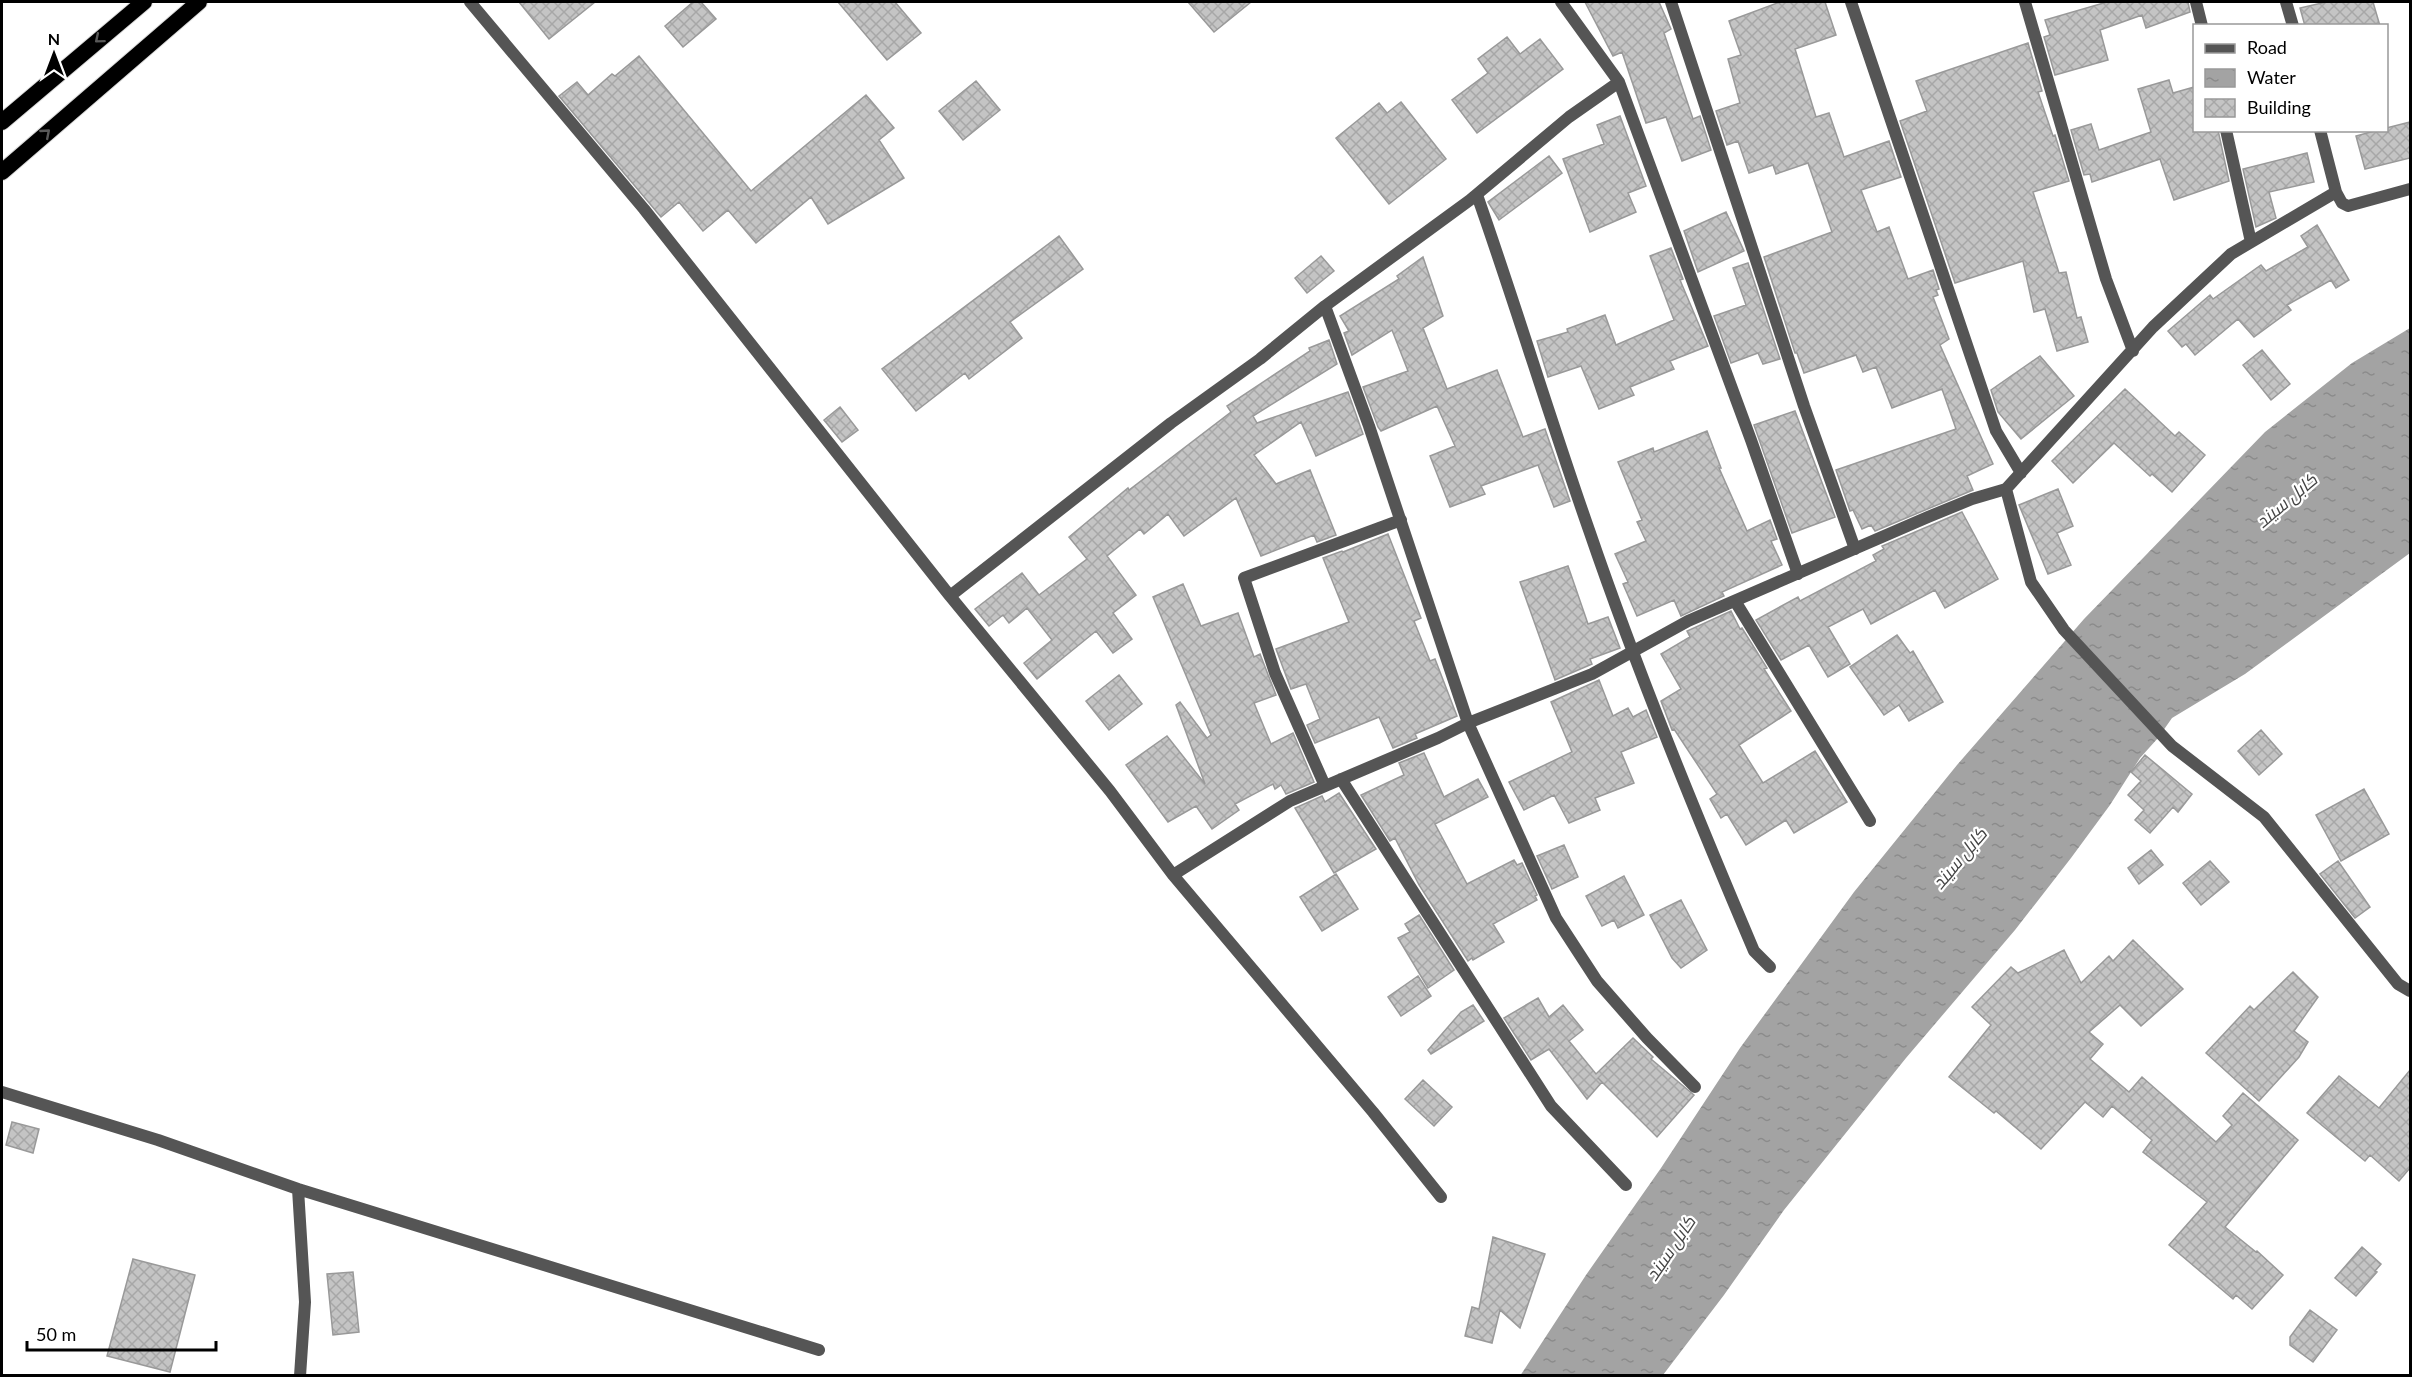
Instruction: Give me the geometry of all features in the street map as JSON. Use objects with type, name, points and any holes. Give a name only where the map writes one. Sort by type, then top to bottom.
[{"type":"highway","points":[[2,122],[144,2]]},
{"type":"highway","points":[[2,172],[199,2]]},
{"type":"street","points":[[470,2],[644,209],[950,596],[1110,791],[1173,875],[1373,1112],[1441,1197]]},
{"type":"street","points":[[1561,2],[1619,82],[1798,574]]},
{"type":"street","points":[[1671,2],[1804,406],[1855,549]]},
{"type":"street","points":[[1851,2],[1995,431],[2022,473]]},
{"type":"street","points":[[2025,2],[2106,279],[2133,351]]},
{"type":"street","points":[[2196,2],[2202,24]]},
{"type":"street","points":[[2286,2],[2292,24]]},
{"type":"street","points":[[950,596],[1171,423],[1260,359],[1325,306],[1477,195],[1569,117],[1619,82]]},
{"type":"street","points":[[2226,132],[2251,242]]},
{"type":"street","points":[[2321,132],[2336,192],[2342,202],[2348,206],[2410,189]]},
{"type":"street","points":[[1173,875],[1290,801],[1468,723],[1592,674],[1688,621],[1939,512],[2006,489],[2153,327],[2231,254],[2336,192]]},
{"type":"street","points":[[1477,195],[1521,321],[1589,532],[1687,794],[1754,951],[1770,967]]},
{"type":"street","points":[[1325,306],[1369,426],[1468,723],[1556,918],[1597,981],[1647,1038],[1695,1086]]},
{"type":"street","points":[[2006,489],[2031,582],[2064,630],[2172,746],[2264,817],[2398,984],[2410,990]]},
{"type":"street","points":[[1325,786],[1275,673],[1244,578],[1401,520]]},
{"type":"street","points":[[1735,601],[1870,821]]},
{"type":"street","points":[[1341,779],[1551,1106],[1626,1185]]},
{"type":"street","points":[[2398,984],[2410,977]]},
{"type":"street","points":[[2,1092],[158,1140],[298,1189],[819,1350]]},
{"type":"street","points":[[298,1189],[305,1302],[300,1376]]},
{"type":"water","name":"کابل سيند","points":[[2410,328],[2410,553],[2245,674],[2172,718],[2140,758],[2110,805],[2071,858],[2015,930],[1906,1058],[1784,1210],[1724,1295],[1663,1375],[1520,1376],[1740,1048],[1854,892],[1957,765],[2084,619],[2265,432],[2352,363]]},
{"type":"building","points":[[519,2],[595,2],[549,39]]},
{"type":"building","points":[[693,2],[701,2],[716,19],[683,47],[665,26]]},
{"type":"building","points":[[838,2],[895,2],[921,33],[887,60]]},
{"type":"building","points":[[1188,2],[1251,2],[1214,32]]},
{"type":"building","points":[[1585,2],[1659,2],[1671,29],[1664,33],[1693,119],[1700,116],[1711,150],[1682,161],[1666,117],[1646,123],[1622,52],[1613,56]]},
{"type":"building","points":[[1780,2],[1825,2],[1836,35],[1795,49],[1816,117],[1829,113],[1844,157],[1889,141],[1901,177],[1861,190],[1877,232],[1889,227],[1908,279],[1933,270],[1939,289],[1936,290],[1938,295],[1933,297],[1949,339],[1940,345],[1993,464],[1967,476],[1973,490],[1875,531],[1871,525],[1862,529],[1853,510],[1850,511],[1836,470],[1956,429],[1942,389],[1892,408],[1876,367],[1863,372],[1856,355],[1804,373],[1797,353],[1795,353],[1764,257],[1832,232],[1808,163],[1776,174],[1773,165],[1749,173],[1738,141],[1727,145],[1716,111],[1740,103],[1728,59],[1741,55],[1729,21]]},
{"type":"building","points":[[2107,2],[2188,2],[2190,12],[2146,28],[2142,15],[2100,30],[2108,60],[2055,75],[2044,37],[2050,35],[2045,20]]},
{"type":"building","points":[[2326,2],[2373,2],[2379,24],[2304,24],[2300,8]]},
{"type":"building","points":[[1507,37],[1520,54],[1540,39],[1563,69],[1477,133],[1452,100],[1488,73],[1478,59]]},
{"type":"building","points":[[2028,43],[2042,91],[2038,92],[2053,136],[2055,135],[2069,181],[2033,192],[2059,273],[2066,272],[2077,318],[2081,317],[2088,342],[2057,351],[2045,309],[2034,312],[2023,261],[1955,283],[1900,121],[1927,111],[1916,81]]},
{"type":"building","points":[[639,56],[751,191],[866,95],[894,128],[879,140],[904,178],[828,224],[811,197],[756,243],[728,210],[703,231],[679,202],[661,217],[559,96],[577,82],[588,95],[612,74],[615,76]]},
{"type":"building","points":[[2169,80],[2173,93],[2193,87],[2193,132],[2218,132],[2229,181],[2174,200],[2160,159],[2092,182],[2090,174],[2084,175],[2071,130],[2091,124],[2099,150],[2151,132],[2138,89]]},
{"type":"building","points":[[976,81],[1000,110],[963,140],[939,111]]},
{"type":"building","points":[[1401,102],[1446,159],[1389,204],[1336,138],[1379,103],[1387,113]]},
{"type":"building","points":[[1620,116],[1646,186],[1628,193],[1636,212],[1590,232],[1563,159],[1604,144],[1597,125]]},
{"type":"building","points":[[2410,122],[2410,158],[2365,169],[2356,136],[2371,132],[2388,132],[2388,128]]},
{"type":"building","points":[[2307,153],[2314,182],[2269,192],[2276,218],[2256,227],[2243,169]]},
{"type":"building","points":[[1549,156],[1562,173],[1499,220],[1488,202]]},
{"type":"building","points":[[1726,212],[1744,251],[1698,272],[1684,231]]},
{"type":"building","points":[[2317,225],[2349,280],[2336,288],[2331,280],[2287,305],[2291,310],[2254,337],[2238,319],[2195,355],[2186,344],[2182,347],[2168,331],[2210,295],[2213,299],[2261,265],[2266,271],[2308,247],[2301,236]]},
{"type":"building","points":[[1059,236],[1083,269],[1010,322],[1022,338],[969,379],[965,373],[916,411],[882,369]]},
{"type":"building","points":[[1671,248],[1683,279],[1680,280],[1708,346],[1670,361],[1674,369],[1630,387],[1634,395],[1599,409],[1581,366],[1548,377],[1537,341],[1568,332],[1567,329],[1605,315],[1616,345],[1674,320],[1650,256]]},
{"type":"building","points":[[1321,256],[1334,271],[1307,293],[1295,278]]},
{"type":"building","points":[[1423,257],[1443,316],[1423,328],[1447,389],[1497,370],[1523,437],[1545,429],[1570,501],[1554,507],[1538,465],[1481,486],[1485,494],[1450,507],[1430,456],[1455,446],[1437,406],[1381,431],[1378,427],[1363,387],[1408,371],[1392,330],[1352,355],[1344,333],[1349,331],[1340,316],[1399,279],[1397,276]]},
{"type":"building","points":[[1748,263],[1780,359],[1763,364],[1758,353],[1731,363],[1714,316],[1746,305],[1733,268]]},
{"type":"building","points":[[1329,340],[1337,364],[1253,416],[1257,423],[1348,392],[1363,434],[1316,456],[1301,422],[1254,455],[1276,484],[1310,470],[1336,535],[1317,542],[1314,535],[1261,556],[1236,498],[1184,536],[1168,514],[1144,534],[1140,529],[1107,556],[1136,595],[1113,613],[1132,639],[1113,653],[1096,631],[1037,679],[1024,663],[1052,640],[1027,608],[1009,623],[1003,615],[989,626],[975,609],[1022,573],[1039,595],[1087,559],[1069,537],[1128,488],[1129,490],[1231,412],[1227,406],[1310,351],[1309,348]]},
{"type":"building","points":[[2262,350],[2290,384],[2271,400],[2243,365]]},
{"type":"building","points":[[2040,356],[2074,396],[2021,439],[1998,412],[1991,390]]},
{"type":"building","points":[[2125,389],[2175,436],[2179,432],[2205,455],[2172,492],[2152,474],[2150,476],[2114,443],[2073,483],[2052,461]]},
{"type":"building","points":[[840,407],[858,430],[842,442],[824,420]]},
{"type":"building","points":[[1795,411],[1835,517],[1792,533],[1754,425]]},
{"type":"building","points":[[1707,431],[1721,468],[1719,468],[1747,531],[1770,520],[1777,539],[1771,541],[1782,565],[1722,592],[1724,596],[1681,616],[1674,600],[1637,616],[1623,584],[1628,582],[1615,554],[1646,541],[1637,522],[1642,520],[1618,462],[1653,448],[1654,452]]},
{"type":"building","points":[[2058,489],[2073,526],[2057,533],[2071,565],[2048,574],[2019,505]]},
{"type":"building","points":[[1962,512],[1998,579],[1945,608],[1935,590],[1871,624],[1863,609],[1828,627],[1850,664],[1828,677],[1809,645],[1781,660],[1756,620],[1798,597],[1800,601],[1876,561],[1873,555],[1884,549],[1882,546]]},
{"type":"building","points":[[1388,534],[1421,618],[1414,621],[1430,661],[1435,659],[1457,716],[1415,734],[1417,738],[1393,748],[1379,717],[1315,743],[1307,725],[1320,719],[1306,684],[1291,689],[1276,649],[1349,622],[1323,558]]},
{"type":"building","points":[[1568,566],[1588,624],[1608,617],[1620,648],[1590,659],[1592,664],[1555,680],[1520,582]]},
{"type":"building","points":[[1183,584],[1201,626],[1238,613],[1254,657],[1260,654],[1276,695],[1254,703],[1271,744],[1293,733],[1314,782],[1286,794],[1281,785],[1275,789],[1273,784],[1235,804],[1239,810],[1212,829],[1196,806],[1168,822],[1126,765],[1167,736],[1205,784],[1176,705],[1180,702],[1207,738],[1211,735],[1153,597]]},
{"type":"building","points":[[1731,611],[1791,711],[1739,745],[1763,783],[1815,751],[1847,802],[1794,833],[1786,820],[1746,845],[1727,814],[1721,818],[1710,799],[1717,794],[1674,729],[1672,730],[1661,701],[1681,689],[1661,654],[1690,637],[1687,631]]},
{"type":"building","points":[[1897,635],[1910,653],[1913,651],[1943,702],[1909,721],[1899,705],[1884,715],[1850,667]]},
{"type":"building","points":[[1119,675],[1142,704],[1109,730],[1086,701]]},
{"type":"building","points":[[1599,680],[1613,716],[1628,708],[1633,717],[1646,710],[1657,737],[1621,752],[1634,783],[1595,798],[1600,810],[1569,823],[1554,795],[1524,810],[1509,782],[1572,752],[1551,702]]},
{"type":"building","points":[[2261,730],[2282,754],[2259,775],[2238,751]]},
{"type":"building","points":[[1424,753],[1444,797],[1478,779],[1488,797],[1435,824],[1467,884],[1514,860],[1517,865],[1522,863],[1537,895],[1535,896],[1537,900],[1493,924],[1504,942],[1473,960],[1472,958],[1468,961],[1419,885],[1395,838],[1390,841],[1361,795],[1404,775],[1399,763]]},
{"type":"building","points":[[2145,755],[2192,794],[2178,812],[2173,807],[2150,833],[2135,820],[2144,810],[2128,795],[2141,781],[2131,772]]},
{"type":"building","points":[[2364,789],[2389,834],[2341,861],[2316,815]]},
{"type":"building","points":[[1339,793],[1376,849],[1334,873],[1295,808],[1322,796],[1325,802]]},
{"type":"building","points":[[1564,845],[1578,877],[1552,889],[1537,856]]},
{"type":"building","points":[[2151,850],[2163,865],[2139,884],[2128,868]]},
{"type":"building","points":[[2210,861],[2229,882],[2201,905],[2183,883]]},
{"type":"building","points":[[2338,861],[2370,907],[2355,918],[2320,874]]},
{"type":"building","points":[[1336,874],[1358,909],[1322,931],[1300,897]]},
{"type":"building","points":[[1624,876],[1644,915],[1618,928],[1614,920],[1602,926],[1586,896]]},
{"type":"building","points":[[1681,900],[1707,950],[1681,968],[1672,958],[1650,915]]},
{"type":"building","points":[[1419,915],[1454,970],[1428,988],[1398,938],[1410,932],[1405,924]]},
{"type":"building","points":[[2133,940],[2183,989],[2141,1026],[2120,1005],[2089,1032],[2103,1044],[2090,1059],[2129,1092],[2142,1077],[2216,1142],[2232,1125],[2223,1116],[2243,1093],[2298,1140],[2225,1227],[2257,1251],[2283,1275],[2252,1309],[2236,1295],[2233,1299],[2169,1245],[2207,1202],[2143,1152],[2152,1140],[2112,1106],[2103,1117],[2085,1102],[2041,1149],[1996,1111],[1994,1113],[1949,1077],[1991,1025],[1972,1007],[2011,967],[2018,973],[2064,950],[2081,983],[2109,956],[2113,961]]},
{"type":"building","points":[[2293,972],[2318,997],[2294,1031],[2308,1042],[2299,1057],[2259,1101],[2206,1053],[2250,1006],[2254,1010]]},
{"type":"building","points":[[1418,976],[1431,996],[1401,1016],[1388,997]]},
{"type":"building","points":[[1538,998],[1549,1017],[1563,1005],[1583,1030],[1569,1041],[1596,1074],[1633,1038],[1653,1057],[1651,1059],[1694,1095],[1657,1137],[1602,1082],[1587,1099],[1549,1049],[1531,1060],[1504,1018]]},
{"type":"building","points":[[1473,1005],[1484,1021],[1431,1054],[1428,1050],[1461,1012]]},
{"type":"building","points":[[2410,1070],[2410,1168],[2399,1181],[2370,1155],[2365,1161],[2307,1113],[2339,1076],[2379,1108]]},
{"type":"building","points":[[1423,1080],[1452,1107],[1434,1126],[1405,1099]]},
{"type":"building","points":[[12,1122],[39,1129],[33,1153],[6,1145]]},
{"type":"building","points":[[1493,1237],[1545,1254],[1520,1328],[1500,1310],[1492,1343],[1465,1336],[1472,1307],[1479,1309]]},
{"type":"building","points":[[2362,1247],[2381,1264],[2356,1296],[2335,1278]]},
{"type":"building","points":[[133,1259],[195,1275],[170,1372],[107,1356]]},
{"type":"building","points":[[353,1272],[359,1332],[333,1335],[327,1274]]},
{"type":"building","points":[[2310,1310],[2337,1330],[2313,1362],[2290,1345],[2290,1337]]}]
